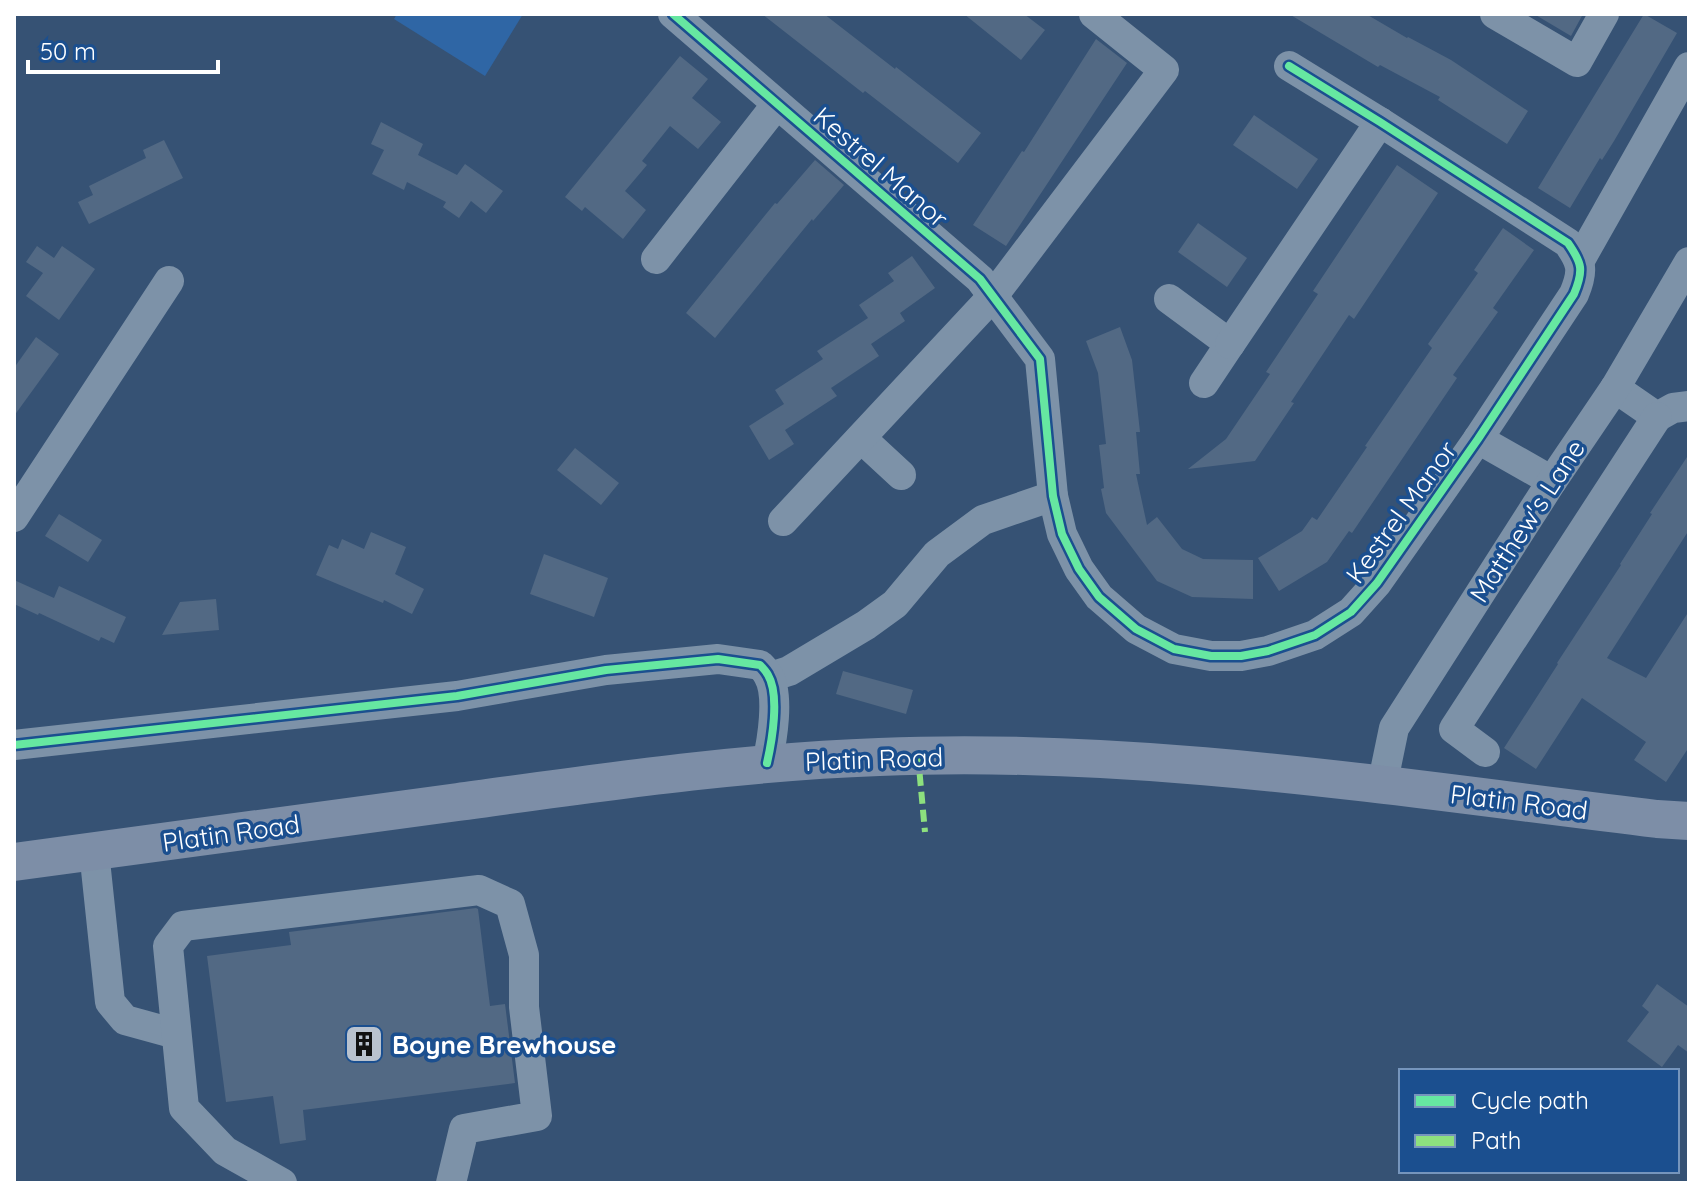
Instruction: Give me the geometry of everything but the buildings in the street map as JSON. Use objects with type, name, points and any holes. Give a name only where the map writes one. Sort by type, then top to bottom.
[{"type":"main road","name":"Platin Road","points":[[14,862],[568,787],[767,763],[882,756],[1013,756],[1169,763],[1689,821]]},
{"type":"street","name":"Kestrel Manor","points":[[673,14],[980,279],[1040,359],[1053,496],[1062,534],[1079,569],[1099,597],[1136,629],[1174,649],[1211,656],[1241,656],[1268,651],[1315,635],[1351,612],[1377,583],[1574,294],[1580,280],[1580,260],[1689,67]]},
{"type":"street","points":[[783,521],[993,296],[1164,70],[1094,14]]},
{"type":"street","points":[[1495,14],[1577,62],[1604,14]]},
{"type":"street","points":[[1289,66],[1568,243],[1580,260]]},
{"type":"street","name":"Kestrel Manor","points":[[656,259],[777,104]]},
{"type":"street","points":[[1204,383],[1380,122]]},
{"type":"street","name":"Matthew's Lane","points":[[1382,786],[1394,728],[1615,388],[1689,262]]},
{"type":"street","points":[[14,517],[169,281]]},
{"type":"street","points":[[1169,299],[1230,344]]},
{"type":"street","points":[[1615,388],[1657,417]]},
{"type":"street","points":[[1485,752],[1454,729],[1657,417],[1673,408],[1689,406]]},
{"type":"street","points":[[861,438],[901,475]]},
{"type":"street","name":"Kestrel Manor","points":[[1478,439],[1552,481]]},
{"type":"street","points":[[770,677],[789,671],[895,604],[937,554],[983,520],[1053,496]]},
{"type":"street","points":[[14,745],[457,696],[606,670],[718,659],[760,665],[770,677],[775,707],[767,763]]},
{"type":"street","points":[[94,851],[110,1002],[125,1020],[176,1034]]},
{"type":"street","points":[[282,1183],[225,1151],[184,1108],[168,946],[183,926],[479,890],[510,904],[524,955],[524,1007],[537,1116],[464,1129],[451,1183]]},
{"type":"shaded area","points":[[397,14],[523,14],[485,76],[394,19]]},
{"type":"marked path","points":[[918,756],[925,832]]},
{"type":"cycle path","points":[[673,14],[980,279],[1040,359],[1053,496],[1062,534],[1079,569],[1099,597],[1136,629],[1174,649],[1211,656],[1241,656],[1268,651],[1315,635],[1351,612],[1377,583],[1478,439],[1574,294],[1580,273],[1579,262],[1568,243],[1289,66]]},
{"type":"cycle path","points":[[14,745],[457,696],[606,670],[718,659],[760,665],[768,675],[774,706],[767,763]]},
{"type":"place","name":"Boyne Brewhouse","points":[[364,1044]]}]
